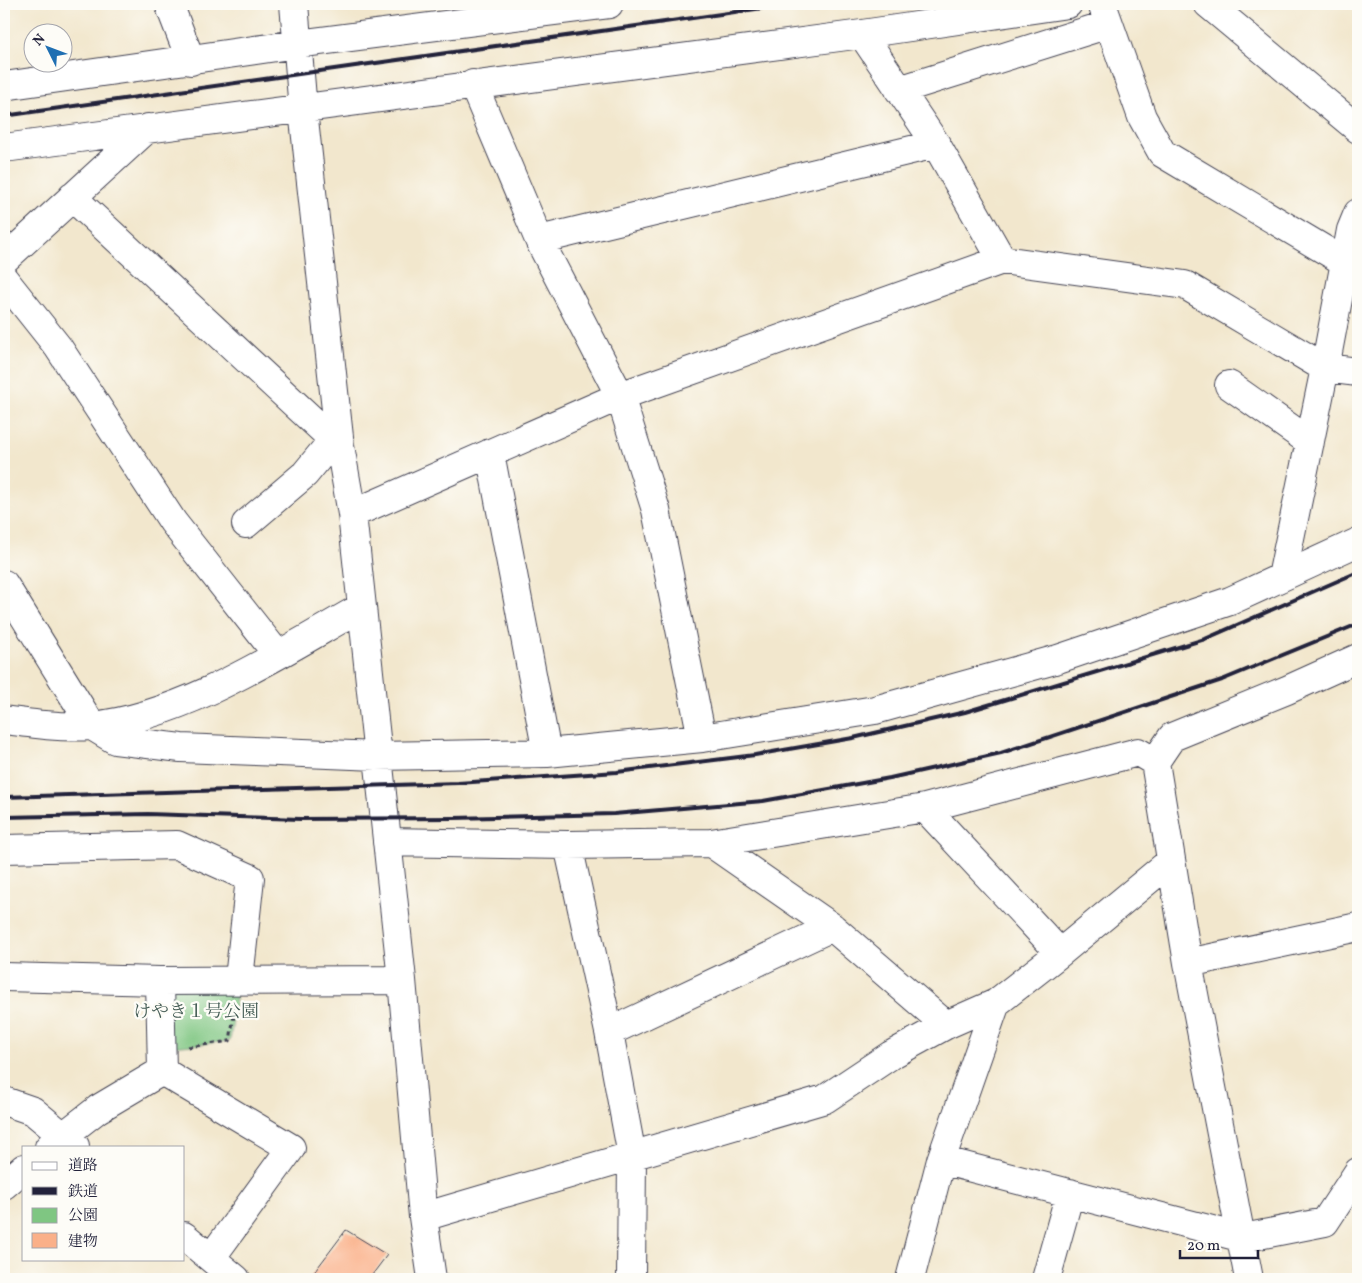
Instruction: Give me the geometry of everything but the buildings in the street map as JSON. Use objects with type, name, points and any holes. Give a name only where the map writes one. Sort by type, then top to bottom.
[{"type":"street","points":[[169,4],[191,61]]},
{"type":"street","points":[[294,4],[336,443],[352,514],[402,980],[423,1218],[432,1279]]},
{"type":"street","points":[[4,86],[191,61],[467,13],[609,4]]},
{"type":"street","points":[[4,148],[148,128],[303,110],[472,84],[862,34],[1068,4]]},
{"type":"street","points":[[1208,4],[1358,129]]},
{"type":"street","points":[[899,90],[1106,14],[1142,117],[1162,153],[1345,262]]},
{"type":"street","points":[[862,34],[936,144],[1002,260]]},
{"type":"street","points":[[472,84],[539,240],[620,396],[656,510],[702,738]]},
{"type":"street","points":[[4,260],[148,128]]},
{"type":"street","points":[[539,240],[936,144]]},
{"type":"street","points":[[72,197],[336,443]]},
{"type":"street","points":[[1282,577],[1326,368],[1351,230],[1358,213]]},
{"type":"street","points":[[352,514],[620,396],[1002,260],[1185,285],[1326,368],[1358,372]]},
{"type":"street","points":[[4,279],[58,347],[173,522],[277,654]]},
{"type":"street","points":[[1229,385],[1310,442]]},
{"type":"street","points":[[246,524],[305,474],[336,443]]},
{"type":"street","points":[[490,453],[546,753]]},
{"type":"street","points":[[4,584],[92,726],[115,740],[181,748],[377,756],[546,753],[702,738],[876,710],[1058,660],[1230,602],[1358,542]]},
{"type":"street","points":[[4,720],[54,727],[92,726],[145,716],[209,690],[362,607]]},
{"type":"street","points":[[1249,1279],[1243,1238],[1188,963],[1155,762],[1172,737],[1287,690],[1358,658]]},
{"type":"street","points":[[387,842],[568,845],[710,843],[925,808],[1138,752],[1155,762]]},
{"type":"street","points":[[925,808],[1060,953]]},
{"type":"street","points":[[710,843],[832,927],[946,1025]]},
{"type":"street","points":[[4,848],[176,845],[250,878],[239,979]]},
{"type":"street","points":[[568,845],[609,1032],[632,1156],[631,1279]]},
{"type":"street","points":[[423,1218],[825,1098],[891,1055],[946,1025],[996,1003],[1171,861]]},
{"type":"street","points":[[609,1032],[832,927]]},
{"type":"street","points":[[1188,963],[1358,927]]},
{"type":"street","points":[[4,976],[160,981],[239,979],[402,980]]},
{"type":"street","points":[[160,981],[162,1060]]},
{"type":"street","points":[[910,1279],[941,1160],[996,1003]]},
{"type":"street","points":[[4,1101],[32,1111],[62,1143],[98,1109],[162,1060]]},
{"type":"street","points":[[162,1060],[292,1148],[211,1258]]},
{"type":"street","points":[[941,1160],[1243,1238],[1325,1222],[1358,1172]]},
{"type":"street","points":[[4,1185],[22,1170]]},
{"type":"street","points":[[1046,1279],[1070,1193]]},
{"type":"street","points":[[185,1237],[236,1279]]},
{"type":"path","points":[[162,1060],[201,1047],[230,1041],[239,979]]},
{"type":"green space","name":"けやき１号公園","points":[[239,979],[230,1041],[163,1048],[160,981]]},
{"type":"railway","points":[[4,116],[791,4]]},
{"type":"railway","points":[[4,797],[458,783],[617,772],[755,755],[853,738],[965,712],[1205,639],[1358,572]]},
{"type":"railway","points":[[4,817],[148,814],[300,819],[454,818],[614,814],[763,801],[890,778],[1001,753],[1222,680],[1358,624]]}]
